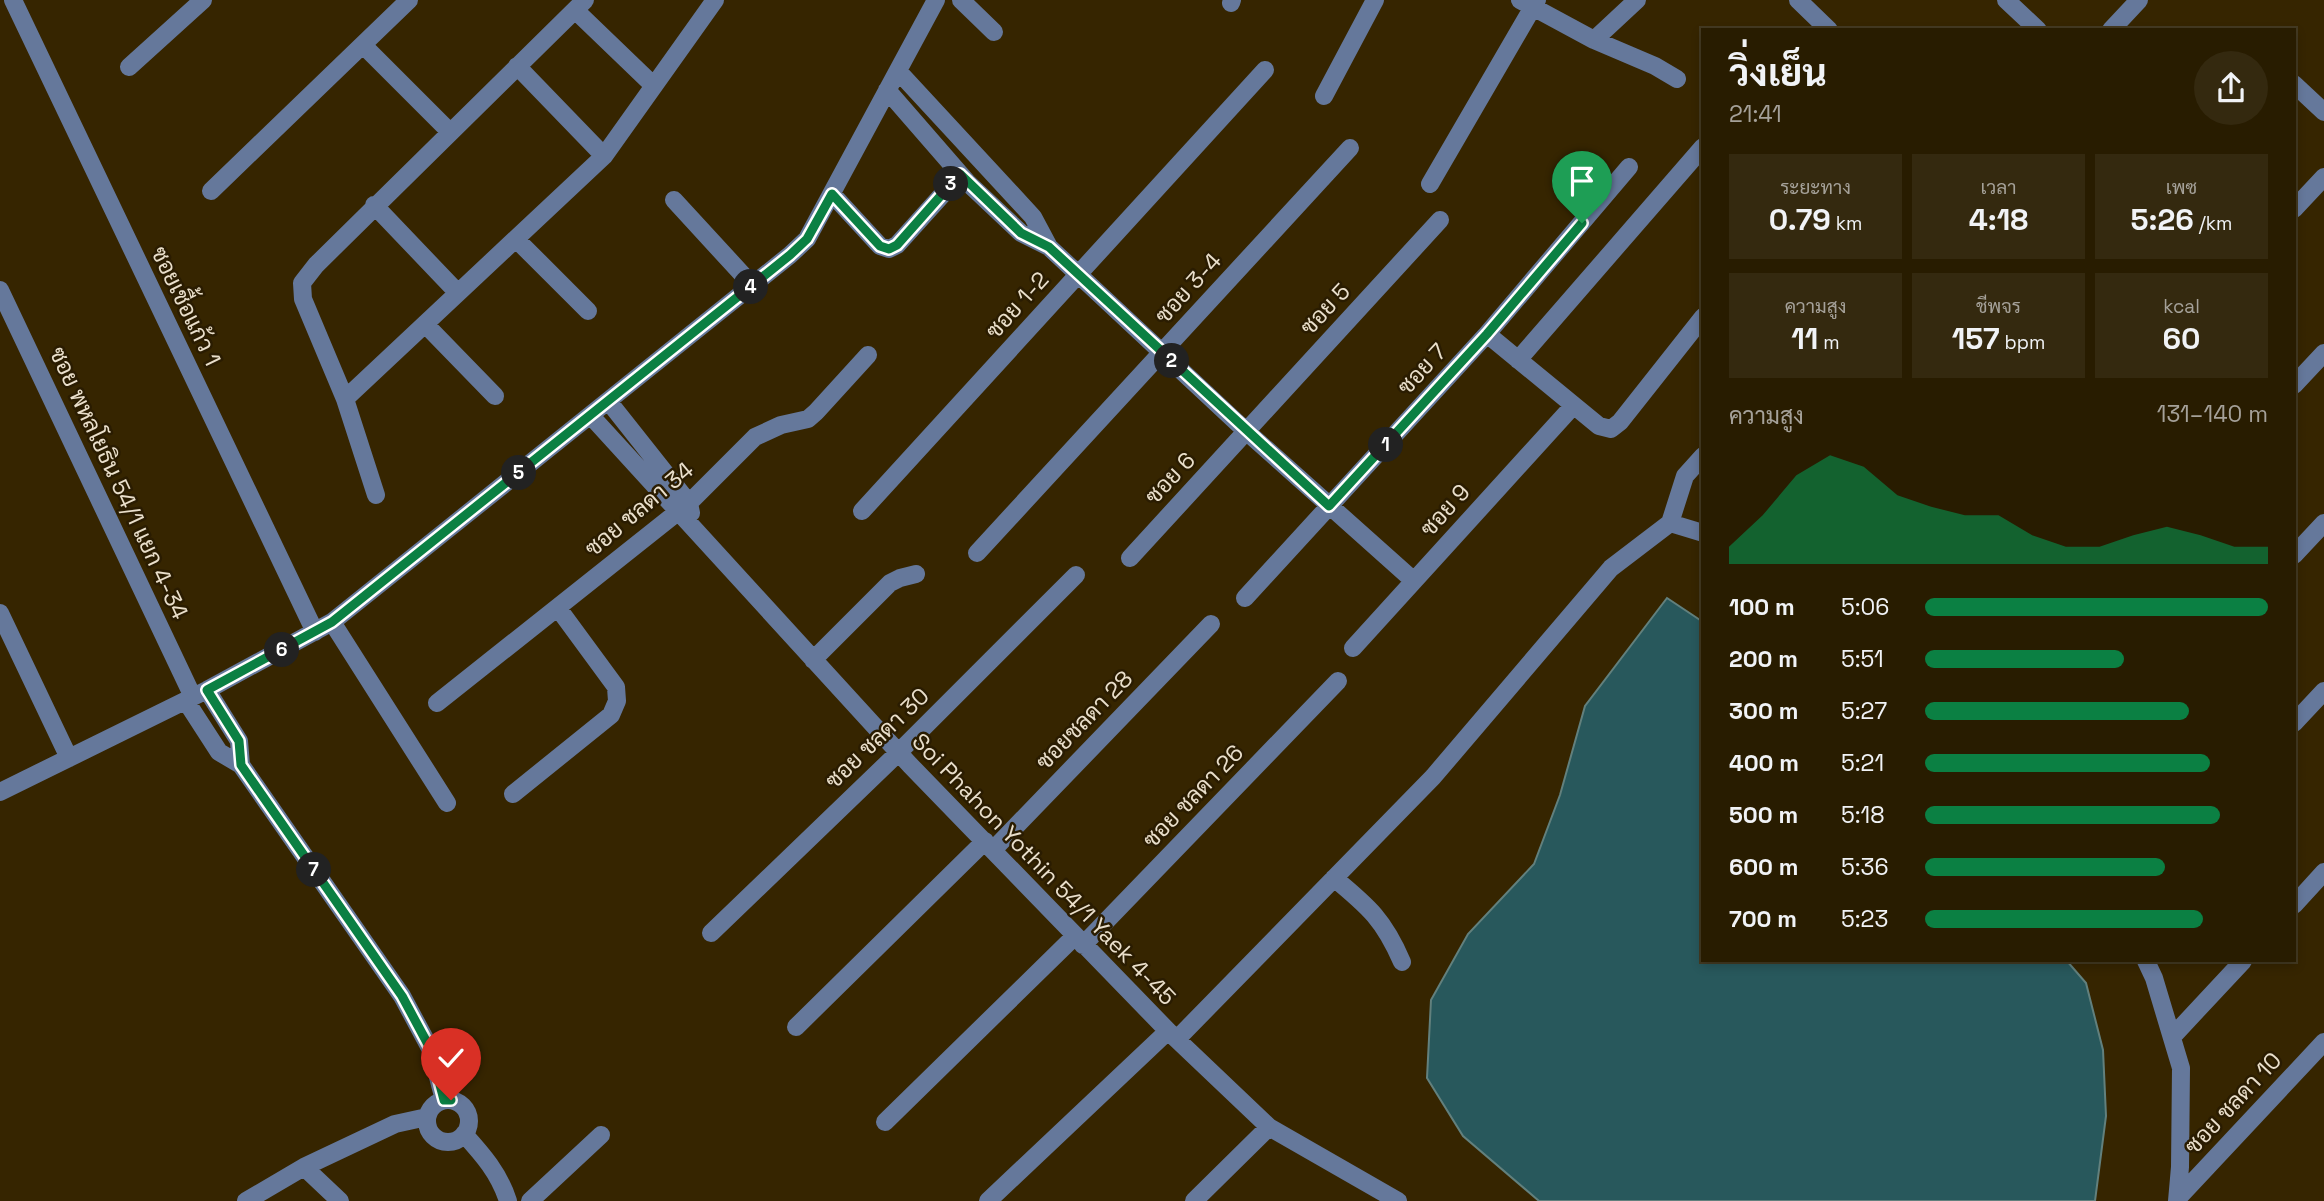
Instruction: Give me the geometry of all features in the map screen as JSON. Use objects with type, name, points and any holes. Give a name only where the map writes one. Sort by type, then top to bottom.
[{"type":"street","name":"ซอยเชื้อแก้ว 1","points":[[13,0],[315,632]]},
{"type":"street","points":[[129,67],[203,0]]},
{"type":"street","points":[[211,191],[409,0]]},
{"type":"street","points":[[345,399],[604,156],[715,0]]},
{"type":"street","points":[[0,792],[195,696],[332,622],[753,286],[807,239],[936,0]]},
{"type":"street","points":[[961,0],[994,32]]},
{"type":"street","points":[[1324,96],[1375,0]]},
{"type":"street","points":[[1594,40],[1637,0]]},
{"type":"street","points":[[1798,0],[1827,28]]},
{"type":"street","points":[[2007,0],[2036,28]]},
{"type":"street","points":[[2113,28],[2139,0]]},
{"type":"street","points":[[1430,184],[1530,2],[1594,40],[1656,66],[1677,79]]},
{"type":"street","points":[[376,495],[345,399],[303,299],[302,283],[374,205],[580,5],[653,86]]},
{"type":"street","points":[[363,45],[450,132]]},
{"type":"street","points":[[517,66],[604,156]]},
{"type":"street","name":"ซอย 1-2","points":[[862,510],[1265,70]]},
{"type":"street","points":[[898,71],[1033,217],[1049,247]]},
{"type":"street","points":[[2296,86],[2324,112]]},
{"type":"street","points":[[887,90],[960,174],[1021,233],[1049,247],[1246,431],[1413,581]]},
{"type":"street","name":"ซอย 3-4","points":[[977,553],[1350,148]]},
{"type":"street","points":[[1518,360],[1701,150]]},
{"type":"street","name":"ซอย 7","points":[[1245,598],[1487,334],[1629,167]]},
{"type":"street","points":[[832,194],[880,246],[889,249],[897,245],[960,174]]},
{"type":"street","points":[[2296,207],[2324,177]]},
{"type":"street","points":[[674,200],[753,286]]},
{"type":"street","points":[[374,205],[458,293]]},
{"type":"street","name":"ซอย 5","points":[[1246,431],[1440,220]]},
{"type":"street","points":[[516,239],[587,311]]},
{"type":"street","name":"ซอย พหลโยธิน 54/1 แยก 4-34","points":[[0,290],[195,696],[239,741],[241,765],[402,996],[431,1050],[444,1100]]},
{"type":"street","points":[[1487,334],[1599,426],[1611,429],[1620,422],[1701,320]]},
{"type":"street","points":[[425,324],[495,396]]},
{"type":"street","points":[[2296,382],[2324,353]]},
{"type":"street","name":"ซอย ชลดา 34","points":[[437,703],[683,508],[755,438],[780,425],[808,419],[869,355]]},
{"type":"street","name":"Soi Phahon Yothin 54/1 Yaek 4-45","points":[[608,402],[693,526],[898,753],[1172,1035],[1269,1127],[1398,1201]]},
{"type":"street","name":"ซอย 9","points":[[1353,648],[1573,406]]},
{"type":"street","points":[[591,416],[683,508]]},
{"type":"street","name":"ซอย 6","points":[[1129,558],[1246,431]]},
{"type":"street","points":[[988,1201],[1172,1035],[1334,878],[1433,777],[1611,568],[1670,523],[1685,476],[1701,458]]},
{"type":"street","points":[[1670,523],[1701,532]]},
{"type":"street","points":[[2296,553],[2324,523]]},
{"type":"street","points":[[813,660],[890,583],[916,575]]},
{"type":"street","name":"ซอย ชลดา 30","points":[[711,933],[898,753],[1076,575]]},
{"type":"street","points":[[513,794],[611,715],[617,701],[617,687],[558,608]]},
{"type":"street","points":[[0,613],[69,758]]},
{"type":"street","points":[[332,622],[447,803]]},
{"type":"street","name":"ซอยชลดา 28","points":[[796,1027],[989,846],[1211,624]]},
{"type":"street","name":"ซอย ชลดา 26","points":[[886,1122],[1079,940],[1338,681]]},
{"type":"street","points":[[2296,721],[2324,691]]},
{"type":"street","points":[[2296,903],[2324,872]]},
{"type":"street","points":[[1334,878],[1364,903],[1384,925],[1402,962]]},
{"type":"street","points":[[2146,962],[2154,978],[2181,1068],[2177,1200]]},
{"type":"street","points":[[2172,1037],[2241,962]]},
{"type":"street","name":"ซอย ชลดา 10","points":[[2177,1200],[2324,1042]]},
{"type":"street","points":[[444,1100],[458,1102],[467,1113],[468,1127],[464,1134],[453,1141],[439,1140],[429,1130],[427,1117],[436,1103],[444,1100]]},
{"type":"street","points":[[246,1201],[304,1167],[395,1124],[427,1117]]},
{"type":"street","points":[[1194,1201],[1269,1127]]},
{"type":"street","points":[[464,1134],[492,1165],[508,1201]]},
{"type":"street","points":[[530,1201],[601,1135]]},
{"type":"street","points":[[304,1167],[340,1201]]},
{"type":"water","points":[[1667,598],[1701,621],[1701,962],[2068,962],[2086,983],[2103,1050],[2106,1116],[2095,1201],[1539,1201],[1463,1136],[1427,1078],[1431,1000],[1468,934],[1534,864],[1560,795],[1585,706]]},
{"type":"route","points":[[451,1100],[444,1100],[431,1050],[402,996],[241,765],[239,741],[207,690],[332,622],[790,255],[807,239],[832,194],[880,246],[889,249],[897,245],[960,174],[1021,233],[1049,247],[1329,506],[1487,334],[1582,223]]}]
